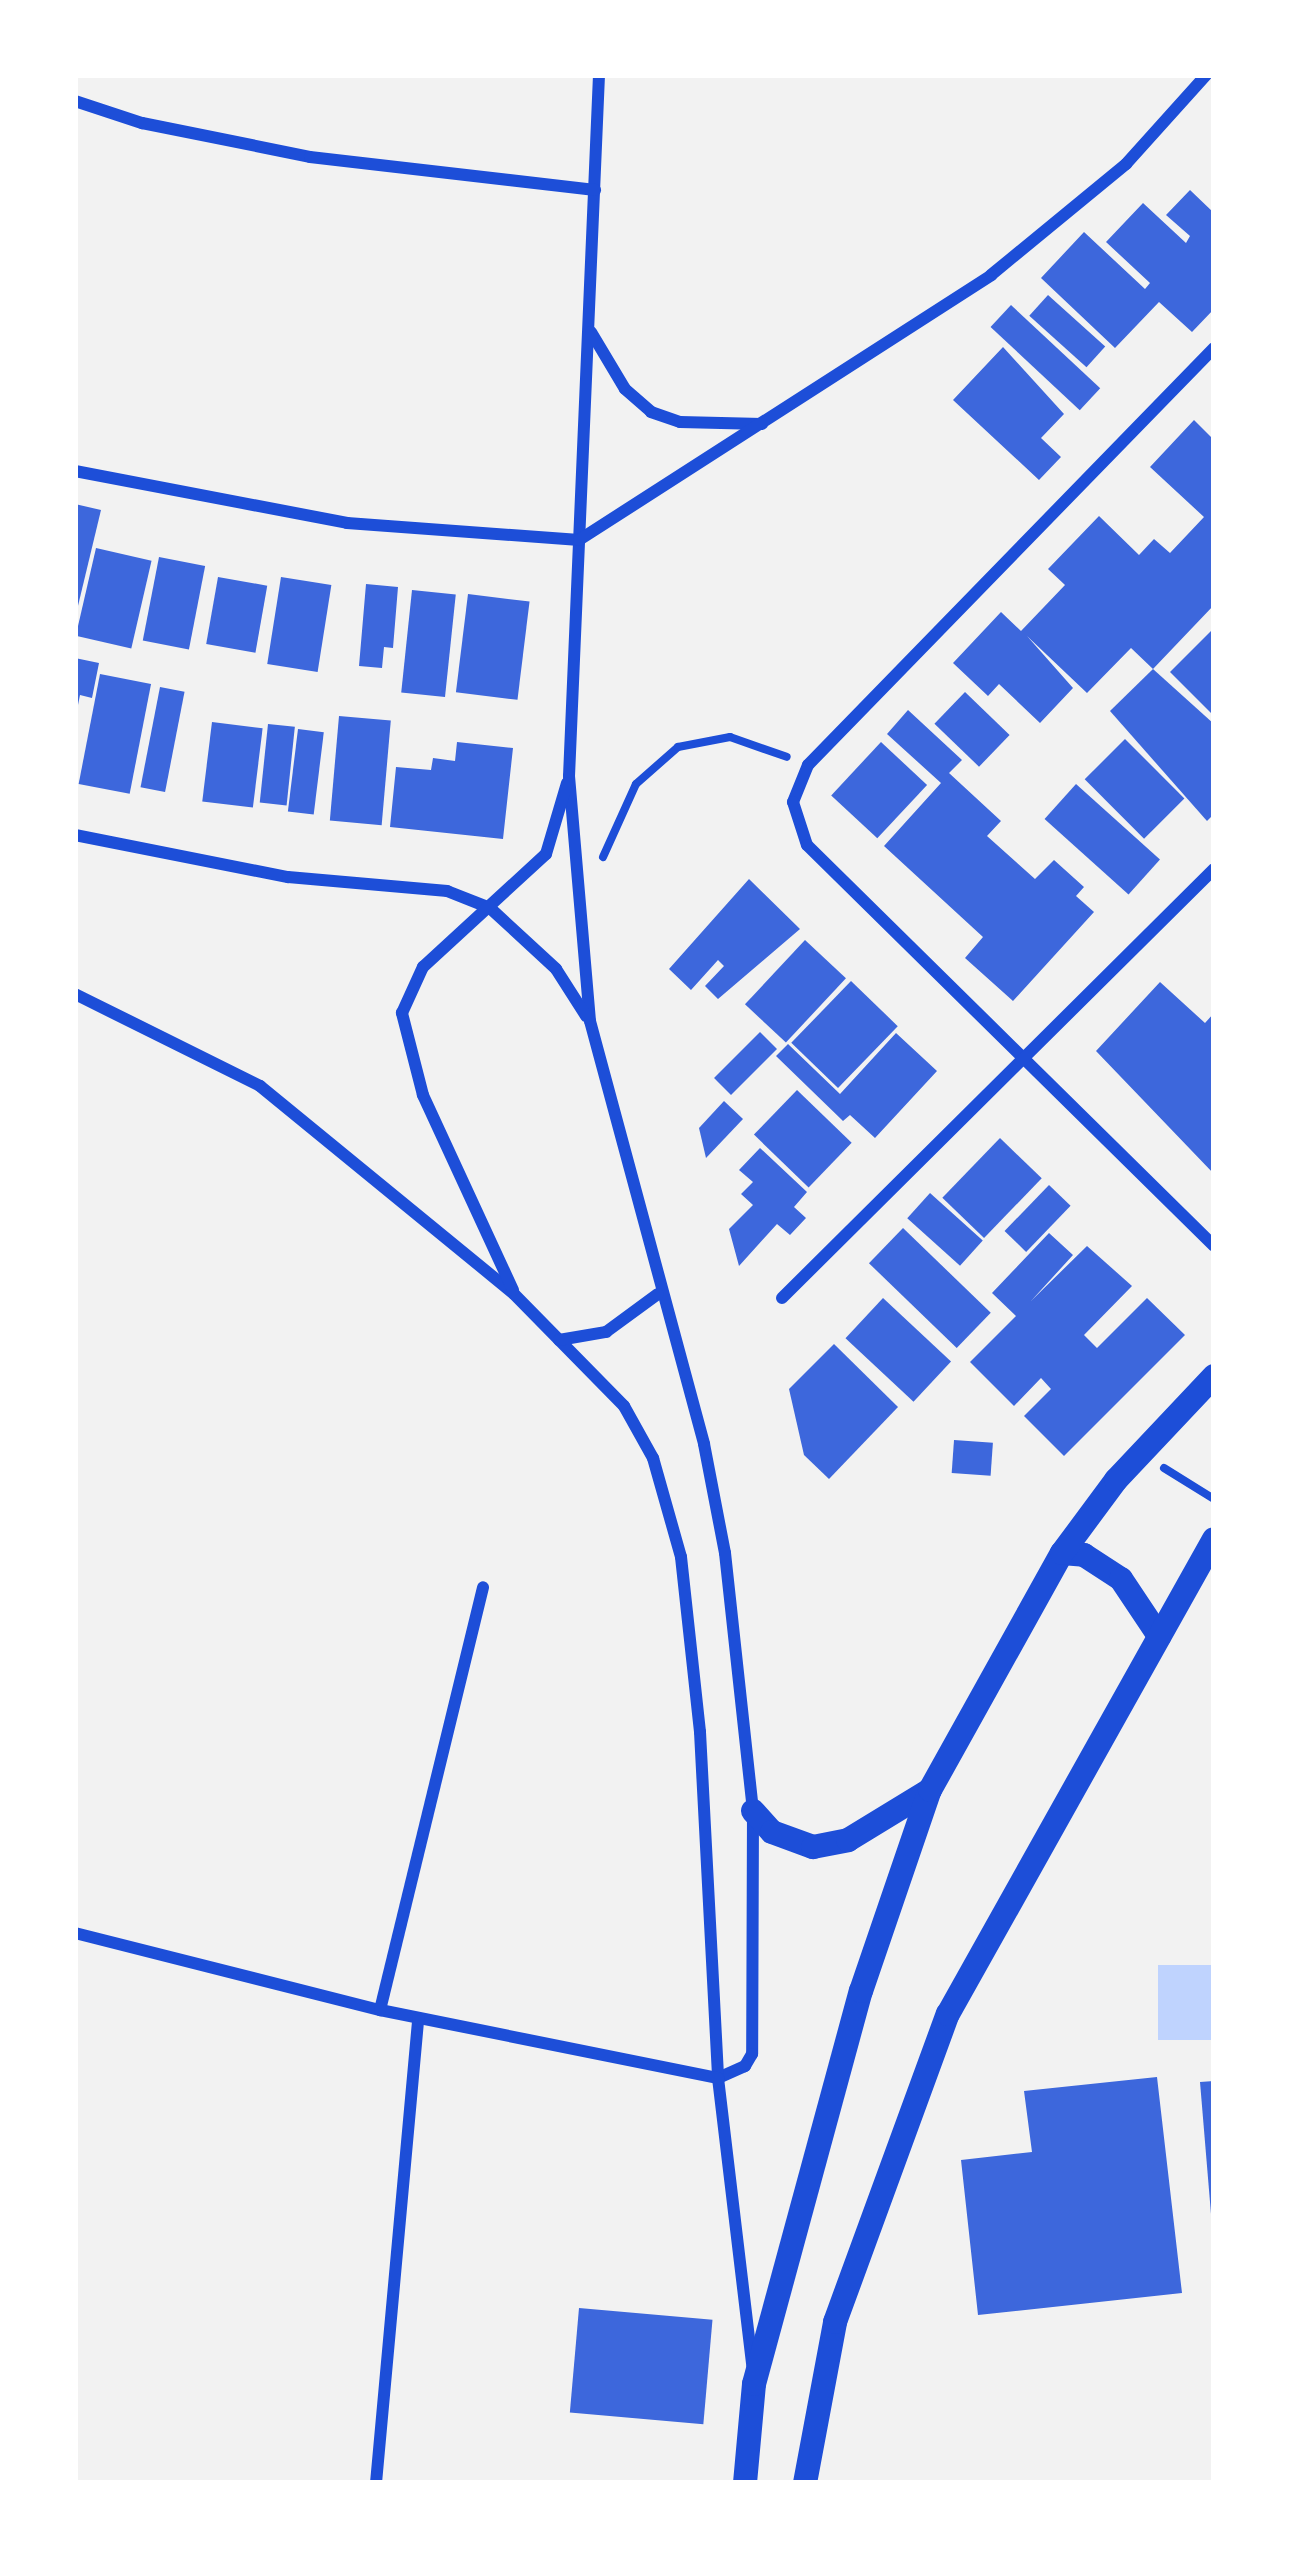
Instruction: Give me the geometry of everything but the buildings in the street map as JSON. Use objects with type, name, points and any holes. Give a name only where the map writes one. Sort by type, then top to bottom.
[{"type":"main road","points":[[745,2483],[754,2384],[861,1991],[930,1790],[1062,1552],[1141,1454],[1214,1376]]},
{"type":"main road","points":[[805,2483],[835,2322],[948,2014],[1214,1539]]},
{"type":"main road","points":[[1062,1552],[1084,1555],[1121,1580],[1159,1636]]},
{"type":"main road","points":[[753,1811],[772,1832],[813,1847],[848,1840],[930,1790]]},
{"type":"street","points":[[75,1933],[380,2010],[718,2078],[745,2066],[752,2054],[753,1811],[725,1553],[704,1444],[658,1294],[590,1021],[569,776],[599,75]]},
{"type":"street","points":[[75,471],[347,523],[579,540],[991,275],[1126,164],[1206,75]]},
{"type":"street","points":[[75,101],[142,124],[310,157],[595,190]]},
{"type":"street","points":[[590,332],[625,389],[651,412],[680,422],[763,424]]},
{"type":"street","points":[[1214,347],[808,765],[793,802],[807,845],[1214,1246]]},
{"type":"street","points":[[514,1294],[423,1096],[402,1013],[423,968],[546,854],[569,776]]},
{"type":"street","points":[[75,835],[288,878],[447,891],[490,908],[556,969],[590,1021]]},
{"type":"street","points":[[782,1298],[1214,869]]},
{"type":"street","points":[[75,994],[260,1086],[514,1294],[624,1406],[653,1458],[673,1518],[700,1732],[718,2078],[754,2384]]},
{"type":"street","points":[[559,1340],[606,1332],[658,1294]]},
{"type":"street","points":[[380,2010],[483,1587]]},
{"type":"street","points":[[376,2483],[418,2018]]},
{"type":"path","points":[[582,902],[636,784],[678,747],[730,737],[808,765]]},
{"type":"path","points":[[1141,1454],[1214,1498]]},
{"type":"water","points":[[1158,1965],[1214,1965],[1214,2040],[1158,2040]]}]
